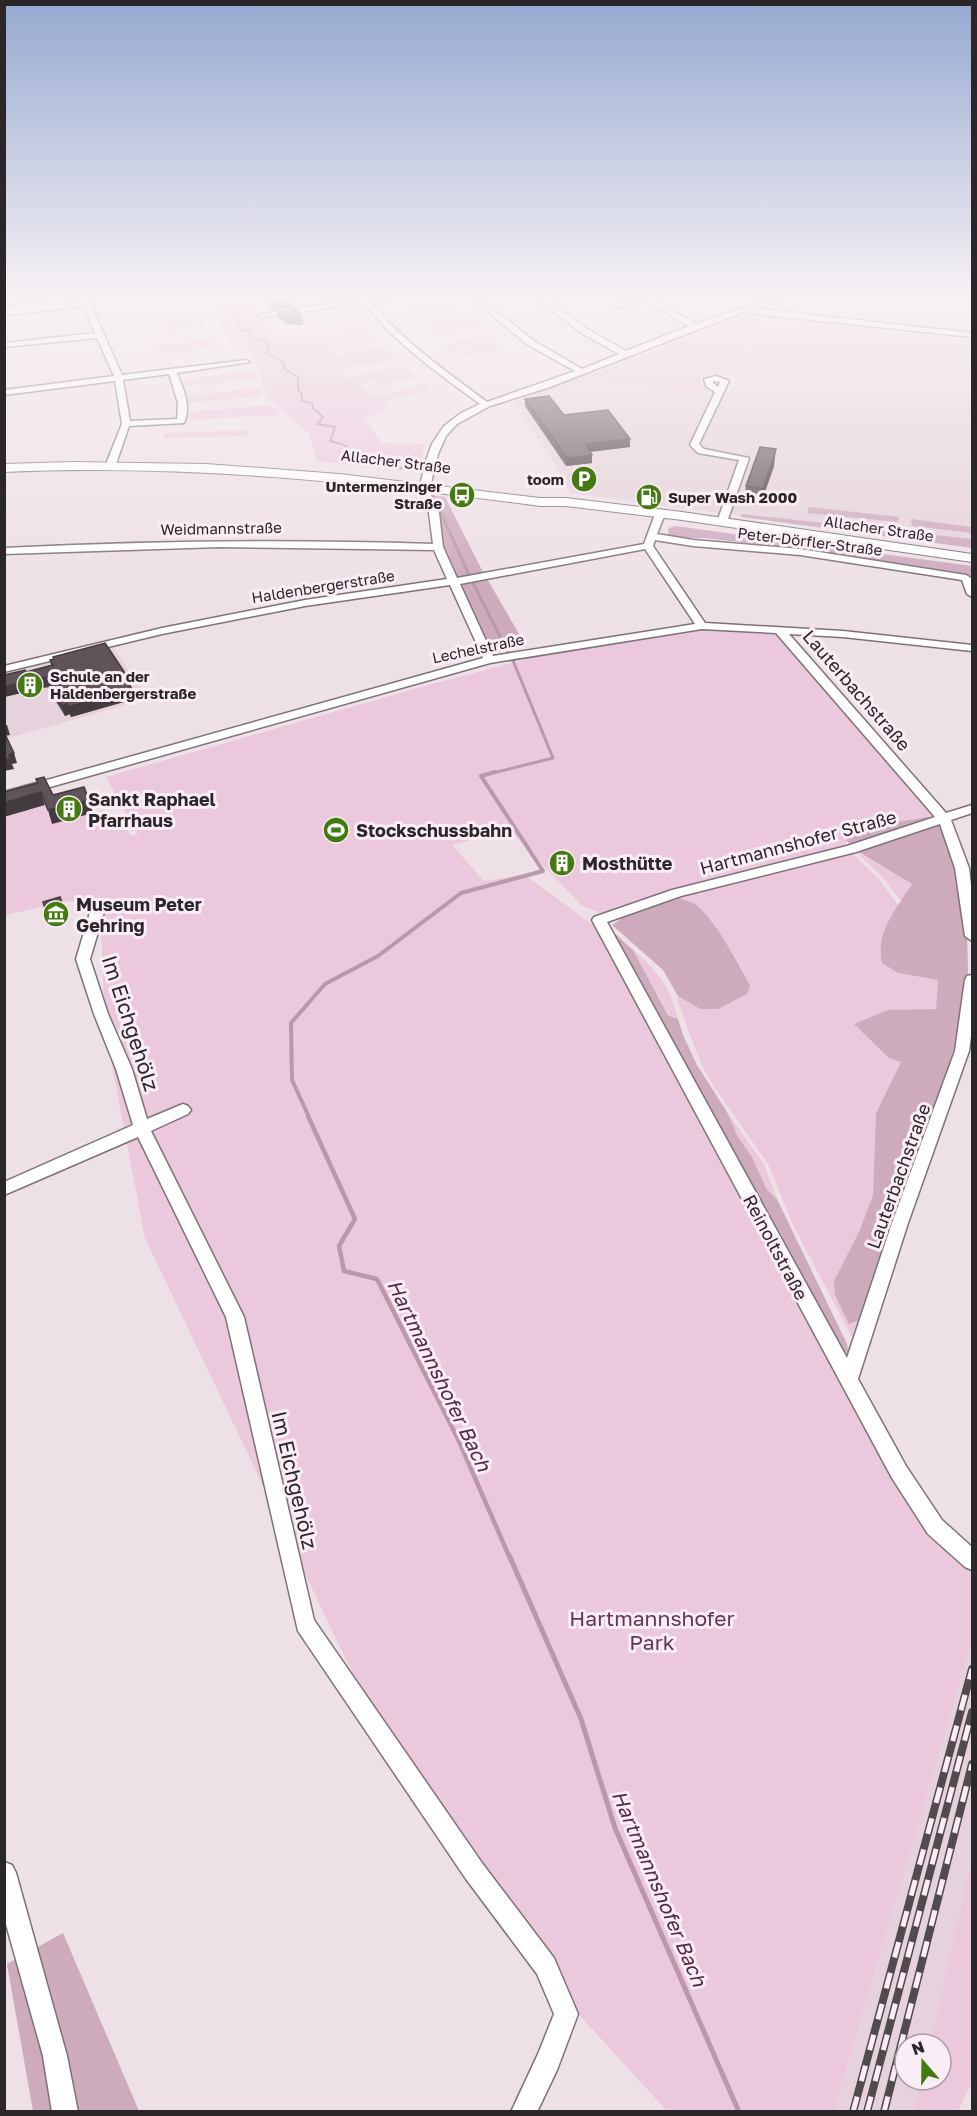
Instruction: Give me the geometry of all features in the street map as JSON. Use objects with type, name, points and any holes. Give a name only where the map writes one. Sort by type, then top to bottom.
[{"type":"main road","name":"Allacher Straße","points":[[4,468],[112,462]]},
{"type":"main road","name":"Allacher Straße","points":[[4,463],[112,462],[249,468],[425,484],[540,502],[566,502],[722,522],[972,558]]},
{"type":"street","points":[[112,462],[126,424],[121,393]]},
{"type":"street","points":[[126,424],[181,421],[182,404],[179,393]]},
{"type":"street","points":[[470,393],[486,405]]},
{"type":"street","points":[[489,660],[438,547],[434,513],[425,495],[425,484],[436,447],[443,433],[465,415],[522,393]]},
{"type":"street","points":[[718,393],[694,445],[701,451],[740,456],[744,459],[722,522]]},
{"type":"street","points":[[660,514],[649,541],[702,626]]},
{"type":"street","name":"Peter-Dörfler-Straße","points":[[649,541],[800,552],[966,578],[972,594]]},
{"type":"street","name":"Haldenbergerstraße","points":[[4,669],[93,646],[228,618],[305,603],[454,581],[649,541]]},
{"type":"street","name":"Weidmannstraße","points":[[4,551],[204,542],[301,542],[438,547]]},
{"type":"street","name":"Lechelstraße","points":[[4,796],[489,660],[702,626],[843,634],[972,648]]},
{"type":"street","name":"Lauterbachstraße","points":[[780,631],[945,820],[962,868],[972,936]]},
{"type":"street","name":"Hartmannshofer Straße","points":[[599,920],[677,893],[788,867],[945,820],[972,809]]},
{"type":"street","name":"Im Eichgehölz","points":[[98,909],[83,959],[101,1014],[124,1069],[141,1128],[235,1317],[305,1624],[474,1872],[546,1966],[566,2014],[548,2061],[523,2112]]},
{"type":"street","name":"Reinoltstraße","points":[[599,920],[848,1382],[919,1505],[935,1527],[972,1560]]},
{"type":"street","name":"Lauterbachstraße","points":[[848,1382],[900,1223],[962,1051],[972,980]]},
{"type":"street","points":[[4,1189],[183,1110]]},
{"type":"street","points":[[4,1874],[56,2056],[65,2112]]},
{"type":"shaded area","points":[[536,393],[972,393],[972,547],[570,493],[553,461],[512,402]]},
{"type":"shaded area","points":[[429,495],[445,497],[482,570],[526,646],[491,654],[440,547]]},
{"type":"shaded area","points":[[809,507],[899,517],[898,522],[807,513]]},
{"type":"shaded area","points":[[741,514],[972,539],[972,548],[741,517]]},
{"type":"shaded area","points":[[911,519],[972,527],[972,533],[912,526]]},
{"type":"shaded area","points":[[675,526],[972,566],[972,576],[793,548],[705,538],[667,538],[669,528]]},
{"type":"shaded area","points":[[112,645],[147,699],[5,739],[5,674]]},
{"type":"shaded area","points":[[928,817],[944,829],[957,867],[967,926],[968,973],[961,1025],[935,1112],[860,1320],[849,1324],[835,1295],[834,1281],[859,1232],[873,1195],[876,1113],[901,1062],[889,1058],[854,1024],[888,1010],[936,1009],[938,980],[898,973],[882,963],[881,942],[884,931],[912,884],[857,851],[846,840],[885,824]]},
{"type":"shaded area","points":[[677,897],[695,904],[718,930],[750,986],[747,994],[718,1009],[700,1009],[678,996],[663,970],[612,925],[634,910]]},
{"type":"shaded area","points":[[611,930],[633,950],[668,1015],[678,1019],[697,1065],[727,1112],[767,1190],[777,1199],[847,1344],[849,1355],[840,1348]]},
{"type":"shaded area","points":[[972,1642],[972,1858],[933,2032],[893,2032],[893,2092],[918,2092],[914,2111],[834,2112]]},
{"type":"shaded area","points":[[63,1933],[139,2111],[33,2111],[7,1964]]},
{"type":"green space","points":[[261,393],[262,396],[188,403],[185,395]]},
{"type":"green space","points":[[266,393],[368,393],[374,397],[390,393],[420,393],[382,402],[390,408],[364,419],[382,443],[425,444],[419,465],[402,471],[317,461],[309,434],[268,398]]},
{"type":"green space","points":[[271,405],[281,415],[190,420],[188,412]]},
{"type":"green space","points":[[248,430],[247,436],[164,438],[164,433]]},
{"type":"green space","points":[[135,462],[239,466],[322,473],[134,464]]},
{"type":"green space","name":"Hartmannshofer Park","points":[[710,629],[779,635],[935,815],[932,820],[847,840],[845,846],[663,894],[603,914],[582,906],[510,830],[452,845],[484,881],[525,875],[600,930],[930,1533],[972,1567],[972,1642],[834,2111],[667,2111],[543,1975],[400,1773],[145,1238],[105,1029],[100,899],[64,902],[5,915],[5,817],[46,805],[93,813],[104,810],[111,821],[122,818],[130,835],[138,836],[106,777],[428,685],[539,656]]},
{"type":"green space","points":[[850,851],[879,879],[898,905],[882,940],[882,963],[898,973],[938,980],[936,1009],[888,1010],[901,1062],[876,1113],[873,1195],[859,1232],[850,1324],[860,1320],[854,1341],[794,1227],[768,1164],[701,1064],[677,999],[678,996],[700,1009],[750,986],[736,957],[696,905],[677,897],[779,872]]},
{"type":"green space","points":[[855,851],[912,884],[901,901],[883,878]]},
{"type":"green space","points":[[633,950],[662,980],[671,997],[678,1019],[669,1015]]},
{"type":"green space","points":[[727,1112],[764,1164],[777,1199],[767,1190]]},
{"type":"green space","points":[[972,1858],[972,2082],[958,2111],[914,2112],[918,2092],[953,2092],[953,2032],[933,2032]]},
{"type":"building","points":[[549,396],[564,415],[608,410],[630,439],[585,444],[592,455],[567,458],[525,399]]},
{"type":"building","points":[[760,447],[776,449],[763,489],[746,486]]},
{"type":"building","points":[[105,643],[129,679],[126,680],[132,689],[68,707],[67,704],[62,706],[45,677],[4,687],[4,675],[53,665],[50,660],[54,659],[53,657]]},
{"type":"building","points":[[4,732],[14,753],[9,755],[11,759],[4,760]]},
{"type":"building","points":[[44,777],[53,795],[84,787],[89,800],[48,810],[41,792],[4,803],[4,792],[38,783],[36,779]]},
{"type":"building","points":[[60,897],[65,913],[48,918],[43,902]]},
{"type":"waterway","name":"Hartmannshofer Bach","points":[[301,393],[302,401],[312,403],[313,408],[323,417],[317,424],[335,427],[330,441],[342,444],[360,456],[411,471]]},
{"type":"waterway","name":"Hartmannshofer Bach","points":[[433,496],[437,505]]},
{"type":"waterway","name":"Hartmannshofer Bach","points":[[437,504],[469,575]]},
{"type":"waterway","name":"Hartmannshofer Bach","points":[[473,583],[509,654]]},
{"type":"waterway","name":"Hartmannshofer Bach","points":[[489,774],[553,758],[512,658]]},
{"type":"waterway","name":"Hartmannshofer Bach","points":[[309,1117],[292,1080],[291,1023],[325,984],[378,956],[461,893],[543,871],[481,776],[495,772]]},
{"type":"waterway","name":"Hartmannshofer Bach","points":[[308,1116],[355,1219],[339,1246],[344,1271],[377,1279],[458,1439],[509,1556]]},
{"type":"waterway","name":"Hartmannshofer Bach","points":[[509,1555],[581,1719],[615,1828],[739,2112]]},
{"type":"railway","points":[[853,2112],[972,1669]]},
{"type":"railway","points":[[867,2112],[972,1712]]},
{"type":"railway","points":[[884,2112],[972,1764]]},
{"type":"place","name":"toom","points":[[584,479]]},
{"type":"place","name":"Untermenzinger Straße","points":[[462,495]]},
{"type":"place","name":"Super Wash 2000","points":[[649,497]]},
{"type":"place","name":"Schule an der Haldenbergerstraße","points":[[30,685]]},
{"type":"place","name":"Sankt Raphael Pfarrhaus","points":[[69,809]]},
{"type":"place","name":"Stockschussbahn","points":[[336,830]]},
{"type":"place","name":"Mosthütte","points":[[562,863]]},
{"type":"place","name":"Museum Peter Gehring","points":[[56,914]]}]
